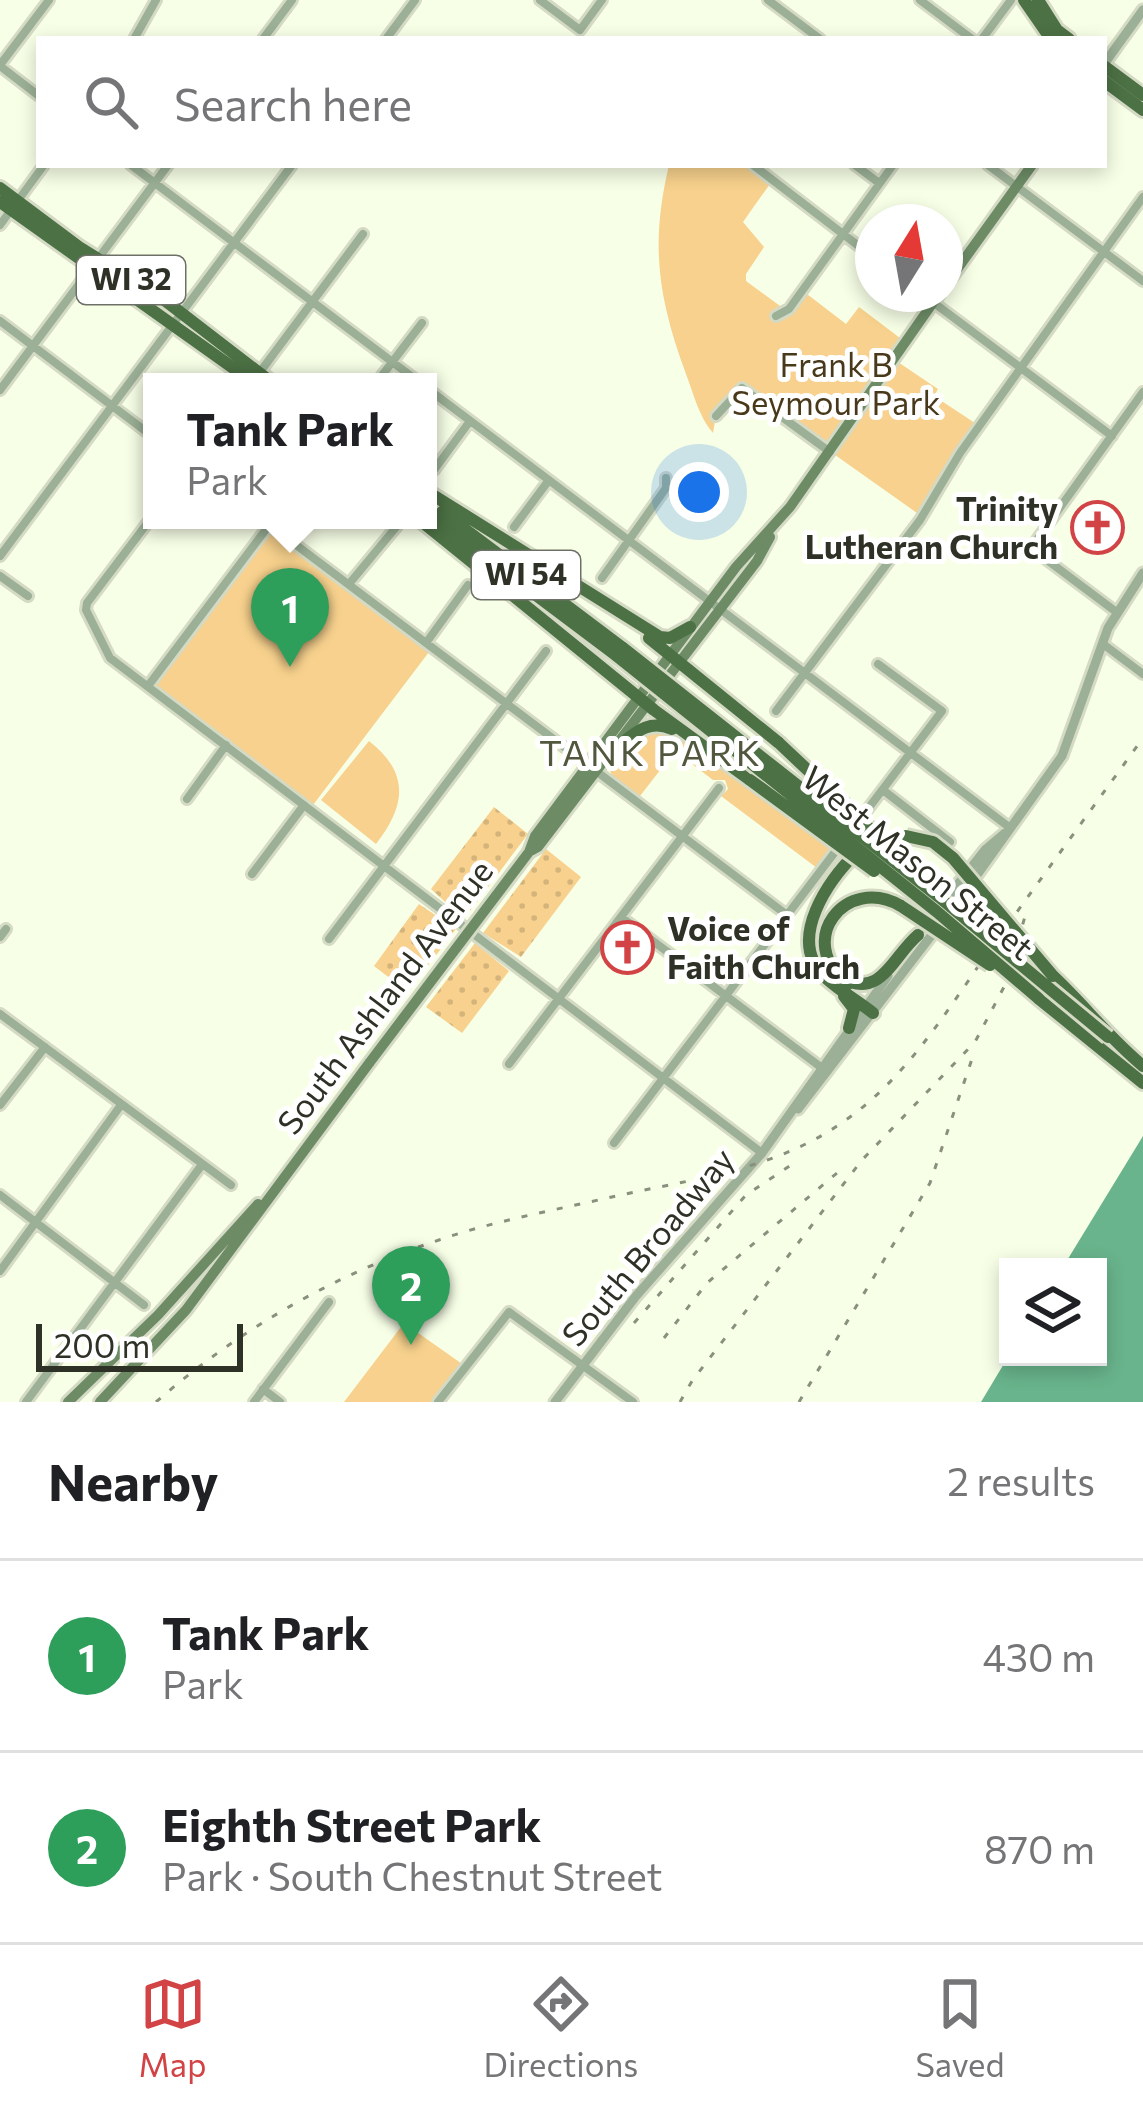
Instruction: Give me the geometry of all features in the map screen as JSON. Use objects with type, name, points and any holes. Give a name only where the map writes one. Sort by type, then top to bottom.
[{"type":"main road","points":[[1024,0],[1049,36]]},
{"type":"main road","points":[[1038,0],[1066,36]]},
{"type":"main road","points":[[1107,67],[1143,95]]},
{"type":"main road","points":[[1107,83],[1143,110]]},
{"type":"main road","points":[[963,261],[1030,168]]},
{"type":"main road","name":"WI 32","points":[[0,188],[9,204],[254,373]]},
{"type":"main road","name":"South Ashland Avenue","points":[[676,657],[690,627],[759,558],[772,531],[921,312]]},
{"type":"main road","points":[[437,502],[660,637],[670,638],[690,627]]},
{"type":"main road","name":"West Mason Street","points":[[437,503],[1143,1066]]},
{"type":"main road","name":"West Mason Street","points":[[437,520],[620,652]]},
{"type":"main road","points":[[431,529],[690,737],[908,895],[937,904]]},
{"type":"main road","name":"South Ashland Avenue","points":[[100,1402],[172,1326],[242,1238],[284,1174],[529,852],[531,841],[715,605]]},
{"type":"main road","points":[[610,608],[779,742],[937,904]]},
{"type":"main road","name":"South Ashland Avenue","points":[[592,768],[618,746],[643,701]]},
{"type":"main road","points":[[618,746],[655,724],[690,737]]},
{"type":"main road","points":[[871,1007],[814,962],[813,920],[838,872],[860,850],[884,838],[906,836],[933,842],[953,858],[1108,1037]]},
{"type":"main road","points":[[849,1028],[853,1005],[831,977],[823,945],[828,925],[842,908],[867,898],[896,903],[1038,998]]},
{"type":"main road","name":"West Mason Street","points":[[937,904],[1038,998],[1143,1083]]},
{"type":"main road","points":[[831,977],[858,986],[874,984],[918,935]]},
{"type":"main road","name":"South Ashland Avenue","points":[[68,1402],[158,1315],[284,1174]]},
{"type":"main road","points":[[158,1315],[172,1326]]},
{"type":"street","points":[[36,94],[0,66],[49,0]]},
{"type":"street","points":[[136,36],[156,0]]},
{"type":"street","points":[[265,36],[292,0]]},
{"type":"street","points":[[388,36],[415,0]]},
{"type":"street","points":[[540,0],[580,30],[602,0]]},
{"type":"street","points":[[768,0],[816,36]]},
{"type":"street","points":[[920,0],[968,36]]},
{"type":"street","points":[[984,36],[1011,0]]},
{"type":"street","points":[[1107,61],[1143,10]]},
{"type":"street","points":[[0,224],[9,204],[41,168]]},
{"type":"street","points":[[135,168],[407,373]]},
{"type":"street","points":[[0,391],[166,168]]},
{"type":"street","points":[[0,556],[290,168]]},
{"type":"street","points":[[757,168],[855,243]]},
{"type":"street","points":[[859,168],[880,183]]},
{"type":"street","points":[[776,316],[788,311],[891,168]]},
{"type":"street","points":[[992,168],[1143,281]]},
{"type":"street","points":[[776,711],[920,520],[960,453],[1143,197]]},
{"type":"street","points":[[266,373],[363,234]]},
{"type":"street","points":[[950,312],[1112,436]]},
{"type":"street","points":[[0,321],[143,429]]},
{"type":"street","points":[[384,373],[422,323]]},
{"type":"street","points":[[716,416],[742,388],[830,452]]},
{"type":"street","points":[[1115,611],[1031,548],[1143,392]]},
{"type":"street","points":[[437,396],[1007,830]]},
{"type":"street","points":[[437,466],[470,421]]},
{"type":"street","points":[[602,578],[666,488],[666,478]]},
{"type":"street","points":[[514,527],[549,480]]},
{"type":"street","points":[[143,529],[86,610],[110,658],[763,1153]]},
{"type":"street","points":[[148,686],[264,529]]},
{"type":"street","points":[[278,529],[787,915]]},
{"type":"street","points":[[349,584],[395,529]]},
{"type":"street","name":"South Broadway","points":[[555,1402],[657,1271],[763,1153],[1069,743],[1115,611],[1143,573]]},
{"type":"street","points":[[0,576],[28,596]]},
{"type":"street","points":[[426,644],[468,585]]},
{"type":"street","points":[[1102,644],[1143,674]]},
{"type":"street","points":[[329,939],[546,651]]},
{"type":"street","points":[[614,1143],[942,710],[878,664]]},
{"type":"street","points":[[187,800],[226,745]]},
{"type":"street","points":[[509,1064],[719,788]]},
{"type":"street","points":[[883,790],[950,842]]},
{"type":"street","points":[[252,874],[304,805]]},
{"type":"street","name":"South Broadway","points":[[824,1069],[918,935],[981,855],[1007,830]]},
{"type":"street","points":[[621,917],[824,1069]]},
{"type":"street","points":[[0,1014],[231,1185]]},
{"type":"street","points":[[0,1105],[44,1047]]},
{"type":"street","points":[[0,1271],[121,1105]]},
{"type":"street","points":[[26,1402],[201,1166]]},
{"type":"street","points":[[0,1195],[145,1305]]},
{"type":"street","points":[[254,1402],[329,1302]]},
{"type":"street","points":[[438,1402],[509,1312],[633,1402]]},
{"type":"street","points":[[263,1389],[280,1402]]},
{"type":"green space","name":"Frank B Seymour Park","points":[[668,168],[757,168],[772,181],[743,222],[764,247],[746,281],[787,311],[803,291],[846,324],[855,312],[866,312],[900,338],[889,356],[938,389],[934,396],[981,427],[917,513],[742,389],[716,416],[713,433],[697,405],[663,296],[660,221]]},
{"type":"green space","points":[[267,529],[275,529],[432,648],[310,809],[148,686]]},
{"type":"green space","points":[[661,729],[720,763],[833,846],[817,868],[721,796],[728,789],[725,780],[713,780],[675,751],[640,796],[613,777],[611,763],[639,734]]},
{"type":"green space","points":[[369,741],[392,765],[399,790],[393,816],[376,844],[321,800]]},
{"type":"green space","points":[[494,807],[528,834],[464,919],[431,889]]},
{"type":"green space","points":[[546,849],[581,877],[521,957],[483,933]]},
{"type":"green space","points":[[419,904],[456,929],[408,992],[374,966]]},
{"type":"green space","points":[[475,943],[509,971],[462,1033],[426,1007]]},
{"type":"green space","points":[[404,1323],[465,1366],[438,1402],[344,1402]]},
{"type":"shaded area","points":[[1143,1136],[1143,1402],[981,1402],[1003,1366],[1107,1366],[1107,1258],[1068,1258]]},
{"type":"railway","points":[[156,1402],[254,1328],[325,1287],[400,1254],[502,1222],[757,1163],[840,1124],[906,1065],[1143,738]]},
{"type":"railway","points":[[680,1402],[862,1160],[975,1042],[1005,985],[1026,913]]},
{"type":"railway","points":[[799,1402],[930,1183],[975,1050]]},
{"type":"railway","points":[[634,1323],[746,1195],[794,1163]]},
{"type":"railway","points":[[664,1338],[707,1283],[837,1173]]},
{"type":"place","name":"Trinity Lutheran Church","points":[[1097,528]]},
{"type":"place","name":"Tank Park","points":[[290,667]]},
{"type":"place","name":"Voice of Faith Church","points":[[628,948]]},
{"type":"place","name":"Eighth Street Park","points":[[411,1345]]},
{"type":"district","name":"TANK PARK","points":[[651,753]]}]
